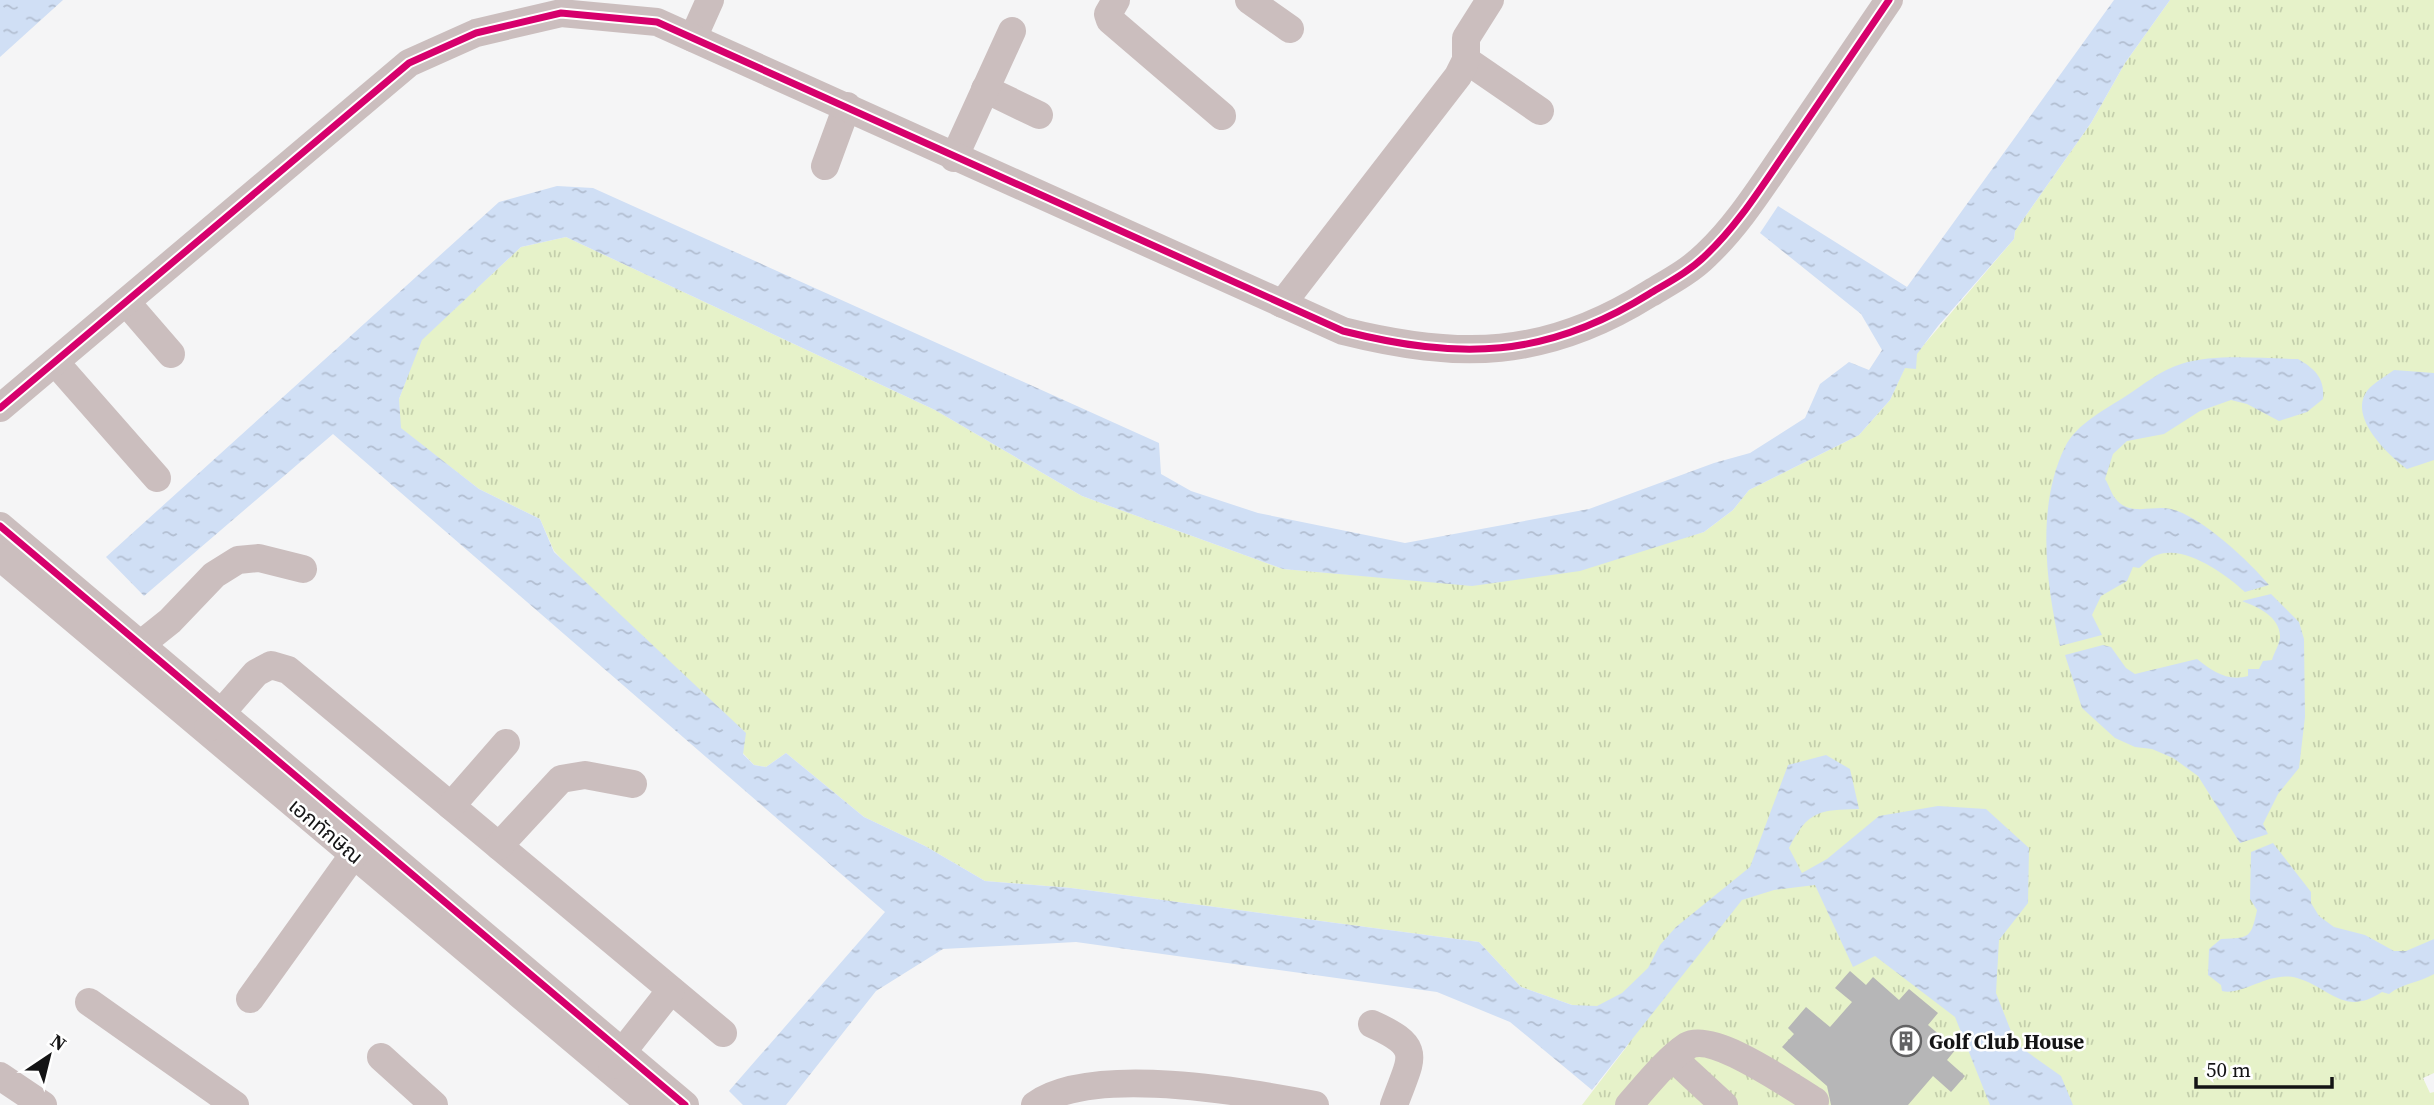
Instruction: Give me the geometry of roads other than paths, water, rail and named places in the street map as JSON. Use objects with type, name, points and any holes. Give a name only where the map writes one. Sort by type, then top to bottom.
[{"type":"street","points":[[693,37],[710,0]]},
{"type":"street","points":[[1116,0],[1108,14],[1110,20],[1222,116]]},
{"type":"street","points":[[1249,0],[1290,29]]},
{"type":"street","points":[[1282,304],[1458,76],[1466,60],[1466,38],[1490,0]]},
{"type":"street","points":[[1,406],[409,63],[476,33],[561,13],[657,22],[1343,331],[1397,345],[1446,349],[1517,347],[1595,325],[1689,270],[1713,248],[1749,205],[1889,0]]},
{"type":"street","points":[[954,158],[1012,31]]},
{"type":"street","points":[[1466,60],[1540,111]]},
{"type":"street","points":[[985,89],[1039,115]]},
{"type":"street","points":[[825,166],[847,106]]},
{"type":"street","points":[[126,302],[171,354]]},
{"type":"street","points":[[55,362],[157,478]]},
{"type":"street","points":[[0,526],[140,645],[213,722],[616,1060],[685,1105]]},
{"type":"street","name":"เอกทักษิณ","points":[[0,557],[213,722],[354,854],[616,1060],[651,1105]]},
{"type":"street","points":[[140,645],[170,621],[214,575],[238,560],[259,558],[303,569]]},
{"type":"street","points":[[213,722],[256,673],[271,665],[288,670],[723,1033]]},
{"type":"street","points":[[451,806],[506,743]]},
{"type":"street","points":[[499,846],[561,779],[585,775],[633,784]]},
{"type":"street","points":[[250,999],[354,854]]},
{"type":"street","points":[[616,1060],[671,990]]},
{"type":"street","points":[[89,1002],[235,1105]]},
{"type":"street","points":[[1372,1024],[1398,1036],[1406,1043],[1410,1053],[1394,1105]]},
{"type":"street","points":[[1636,1103],[1673,1058],[1689,1045],[1709,1043],[1815,1101]]},
{"type":"street","points":[[381,1057],[434,1105]]},
{"type":"street","points":[[1673,1058],[1724,1105]]},
{"type":"street","points":[[2,1083],[43,1105]]},
{"type":"street","points":[[1035,1105],[1049,1095],[1077,1087],[1142,1085],[1221,1088],[1315,1105]]},
{"type":"water","points":[[0,0],[63,0],[0,57]]},
{"type":"water","points":[[2114,0],[2170,0],[2125,63],[2091,123],[2015,231],[2014,239],[1938,326],[1917,354],[1916,369],[1905,368],[1890,400],[1859,435],[1749,490],[1733,510],[1704,532],[1580,571],[1472,586],[1283,569],[1082,496],[935,410],[566,237],[521,247],[422,340],[399,399],[401,428],[479,489],[540,519],[554,552],[746,733],[743,754],[754,765],[766,767],[786,753],[864,817],[925,846],[985,881],[1071,888],[1479,942],[1521,987],[1572,1005],[1597,1006],[1622,993],[1648,968],[1660,945],[1676,927],[1750,867],[1788,765],[1826,755],[1850,769],[1859,809],[1825,812],[1809,819],[1802,826],[1789,848],[1802,873],[1827,859],[1879,816],[1938,806],[1986,809],[2029,848],[2028,903],[1999,940],[1996,993],[2016,1044],[2061,1076],[2073,1105],[1990,1105],[1955,1017],[1875,956],[1853,967],[1815,885],[1774,890],[1742,900],[1592,1090],[1510,1022],[1437,992],[1076,942],[943,949],[876,991],[786,1105],[743,1105],[729,1091],[885,912],[333,434],[144,596],[106,557],[499,202],[557,186],[593,188],[1159,443],[1161,474],[1191,491],[1258,513],[1405,543],[1589,509],[1714,463],[1750,453],[1805,418],[1820,384],[1849,362],[1869,370],[1882,350],[1861,314],[1760,233],[1778,206],[1907,287]]},
{"type":"water","points":[[2224,358],[2298,359],[2314,371],[2322,385],[2323,399],[2307,412],[2279,421],[2247,404],[2231,400],[2200,411],[2164,434],[2127,441],[2113,454],[2105,479],[2120,504],[2134,509],[2171,509],[2183,513],[2210,530],[2250,564],[2269,585],[2245,592],[2216,569],[2192,557],[2168,553],[2157,555],[2139,568],[2133,567],[2127,581],[2101,596],[2092,615],[2102,635],[2060,646],[2048,571],[2047,520],[2056,470],[2065,447],[2076,431],[2159,374],[2181,364]]},
{"type":"water","points":[[2394,370],[2434,373],[2434,460],[2407,469],[2381,445],[2366,423],[2363,412],[2362,401],[2367,391]]},
{"type":"water","points":[[2271,594],[2299,622],[2304,639],[2305,717],[2299,768],[2278,794],[2263,824],[2268,834],[2240,843],[2198,776],[2173,758],[2115,738],[2082,708],[2065,655],[2103,645],[2111,647],[2126,668],[2135,674],[2197,659],[2227,676],[2248,676],[2248,669],[2259,669],[2263,661],[2272,660],[2280,638],[2273,619],[2242,601]]},
{"type":"water","points":[[2273,843],[2311,892],[2311,903],[2319,916],[2334,927],[2365,935],[2394,951],[2406,951],[2434,939],[2434,974],[2389,994],[2382,992],[2357,1002],[2338,998],[2309,982],[2287,976],[2239,990],[2222,991],[2221,985],[2208,975],[2209,949],[2221,939],[2244,937],[2251,931],[2257,910],[2250,899],[2251,852]]},
{"type":"place","name":"Golf Club House","points":[[1906,1041]]}]
